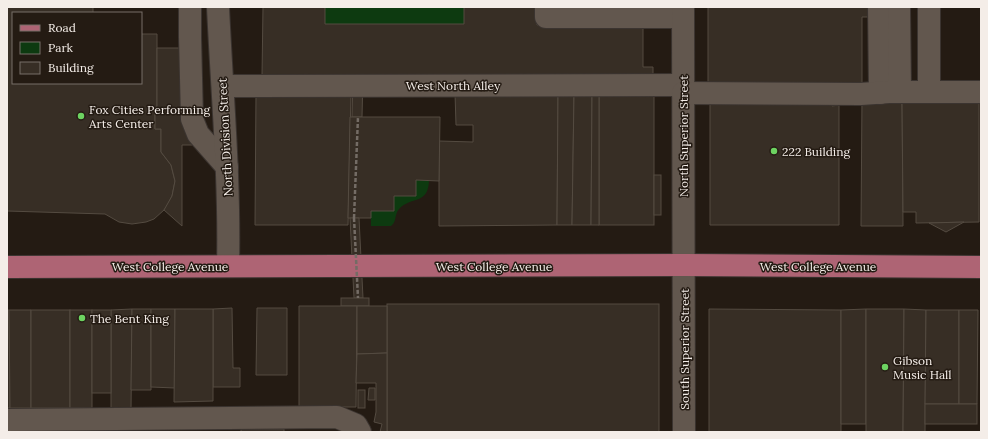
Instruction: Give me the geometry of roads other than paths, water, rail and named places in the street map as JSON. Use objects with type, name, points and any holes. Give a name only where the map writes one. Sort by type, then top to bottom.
[{"type":"main road","name":"West College Avenue","points":[[7,267],[684,265],[981,267]]},
{"type":"street","points":[[190,7],[192,119],[198,134],[227,167]]},
{"type":"street","name":"North Division Street","points":[[218,7],[227,167],[229,230],[228,266]]},
{"type":"street","points":[[546,7],[546,17],[684,12]]},
{"type":"street","points":[[879,7],[890,92]]},
{"type":"street","points":[[888,7],[890,92]]},
{"type":"street","points":[[890,92],[899,7]]},
{"type":"street","points":[[929,92],[930,7]]},
{"type":"street","name":"North Superior Street","points":[[684,12],[684,265]]},
{"type":"street","name":"West North Alley","points":[[223,86],[684,89],[861,94],[890,92],[981,92]]},
{"type":"street","name":"South Superior Street","points":[[684,265],[684,432]]},
{"type":"street","points":[[7,420],[337,417],[356,425],[360,432]]},
{"type":"place","name":"Fox Cities Performing Arts Center","points":[[81,116]]},
{"type":"place","name":"222 Building","points":[[774,151]]},
{"type":"place","name":"The Bent King","points":[[82,318]]},
{"type":"place","name":"Gibson Music Hall","points":[[885,367]]}]
